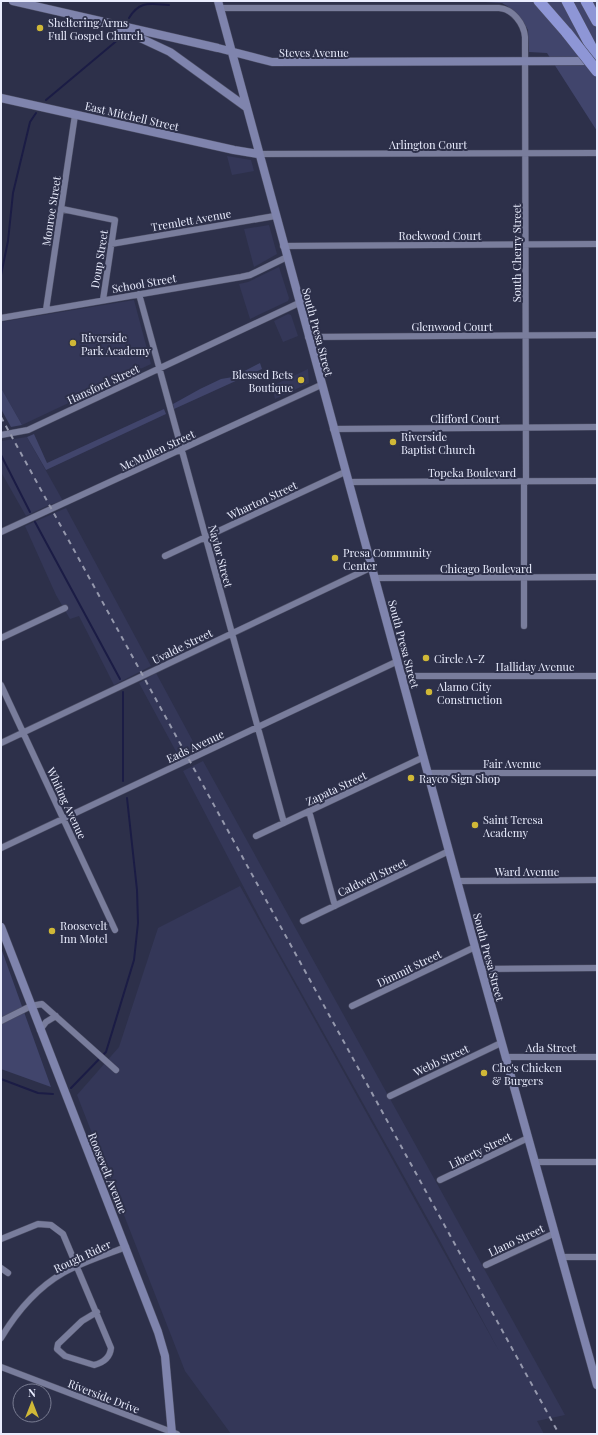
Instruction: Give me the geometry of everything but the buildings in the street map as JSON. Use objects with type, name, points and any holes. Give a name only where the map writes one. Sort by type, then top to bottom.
[{"type":"highway","points":[[539,1],[597,71]]},
{"type":"highway","points":[[568,1],[597,60]]},
{"type":"highway","points":[[586,1],[597,21]]},
{"type":"main road","name":"Steves Avenue","points":[[13,1],[280,63],[525,62],[597,60]]},
{"type":"main road","name":"South Presa Street","points":[[218,5],[501,1043],[597,1385]]},
{"type":"main road","points":[[106,22],[170,52],[246,107]]},
{"type":"main road","name":"East Mitchell Street","points":[[1,98],[258,154]]},
{"type":"main road","name":"Roosevelt Avenue","points":[[1,927],[158,1332],[165,1356],[173,1433]]},
{"type":"street","name":"South Cherry Street","points":[[218,5],[499,8],[509,11],[522,25],[525,37],[526,154],[524,626]]},
{"type":"street","name":"Monroe Street","points":[[46,310],[75,115]]},
{"type":"street","name":"Arlington Court","points":[[258,154],[597,153]]},
{"type":"street","name":"Doup Street","points":[[62,209],[115,220],[103,300]]},
{"type":"street","name":"Tremlett Avenue","points":[[111,244],[275,216]]},
{"type":"street","name":"Rockwood Court","points":[[283,246],[597,244]]},
{"type":"street","name":"School Street","points":[[1,318],[250,275],[286,257]]},
{"type":"street","name":"Naylor Street","points":[[139,294],[284,823]]},
{"type":"street","name":"Hansford Street","points":[[1,435],[28,430],[299,303]]},
{"type":"street","name":"Glenwood Court","points":[[308,337],[597,335]]},
{"type":"street","name":"McMullen Street","points":[[1,532],[321,385]]},
{"type":"street","name":"Clifford Court","points":[[333,429],[597,427]]},
{"type":"street","name":"Wharton Street","points":[[165,556],[345,472]]},
{"type":"street","name":"Topeka Boulevard","points":[[348,482],[597,481]]},
{"type":"street","name":"Uvalde Street","points":[[1,743],[372,567]]},
{"type":"street","name":"Chicago Boulevard","points":[[375,578],[597,577]]},
{"type":"street","points":[[1,638],[65,608]]},
{"type":"street","name":"Eads Avenue","points":[[1,848],[398,661]]},
{"type":"street","name":"Halliday Avenue","points":[[401,676],[597,676]]},
{"type":"street","name":"Whiting Avenue","points":[[1,685],[115,930]]},
{"type":"street","name":"Zapata Street","points":[[256,836],[424,757]]},
{"type":"street","name":"Fair Avenue","points":[[428,773],[597,773]]},
{"type":"street","points":[[309,811],[335,906]]},
{"type":"street","name":"Caldwell Street","points":[[303,921],[449,851]]},
{"type":"street","name":"Ward Avenue","points":[[458,881],[597,880]]},
{"type":"street","name":"Dimmit Street","points":[[352,1006],[475,947]]},
{"type":"street","points":[[481,969],[597,968]]},
{"type":"street","points":[[1,1020],[31,1006],[42,1004],[116,1070]]},
{"type":"street","points":[[40,1030],[46,1022],[56,1016]]},
{"type":"street","name":"Webb Street","points":[[390,1096],[501,1043]]},
{"type":"street","name":"Ada Street","points":[[505,1057],[597,1057]]},
{"type":"street","name":"Liberty Street","points":[[440,1180],[528,1138]]},
{"type":"street","points":[[534,1162],[597,1162]]},
{"type":"street","points":[[1,1239],[31,1226],[51,1225],[63,1234],[78,1267],[97,1312],[112,1348],[108,1357],[94,1365],[61,1354],[57,1346],[66,1335],[97,1312]]},
{"type":"street","name":"Llano Street","points":[[486,1265],[555,1233]]},
{"type":"street","name":"Rough Rider","points":[[1,1338],[20,1311],[33,1297],[63,1273],[126,1247]]},
{"type":"street","points":[[561,1257],[597,1257]]},
{"type":"street","points":[[1,1268],[8,1273]]},
{"type":"street","name":"Riverside Drive","points":[[1,1367],[173,1433]]},
{"type":"shaded area","points":[[468,1],[597,1],[597,131],[547,53],[529,52],[528,30],[524,23],[502,3]]},
{"type":"shaded area","points":[[227,156],[251,160],[254,171],[232,175]]},
{"type":"shaded area","points":[[269,225],[277,254],[254,267],[244,229]]},
{"type":"shaded area","points":[[279,267],[289,298],[288,301],[250,319],[239,284],[248,282]]},
{"type":"shaded area","name":"Riverside Park Academy","points":[[134,300],[151,364],[22,425],[1,388],[1,322]]},
{"type":"shaded area","points":[[288,314],[291,315],[298,336],[283,342],[274,321]]},
{"type":"shaded area","points":[[260,363],[262,369],[174,409],[173,404],[200,389],[221,379],[233,377]]},
{"type":"shaded area","points":[[308,369],[309,383],[275,399],[272,386]]},
{"type":"shaded area","points":[[1,388],[22,425],[11,427],[1,409]]},
{"type":"shaded area","points":[[164,409],[166,414],[46,470],[27,437],[34,434],[47,463]]},
{"type":"shaded area","points":[[27,437],[63,501],[49,505],[26,516],[1,472],[1,441]]},
{"type":"shaded area","points":[[66,508],[151,666],[114,685],[79,616],[70,619],[56,595],[25,526]]},
{"type":"shaded area","points":[[156,673],[196,747],[179,757],[139,683]]},
{"type":"shaded area","points":[[203,761],[565,1415],[537,1421],[544,1434],[231,1434],[185,1371],[77,1095],[119,1047],[158,928],[240,886],[499,1351],[439,1239],[264,926],[183,771]]},
{"type":"shaded area","points":[[1,948],[51,1087],[1,1069]]},
{"type":"waterway","points":[[129,18],[137,8],[146,4],[169,5]]},
{"type":"waterway","points":[[46,100],[120,38]]},
{"type":"waterway","points":[[1,275],[8,241],[13,193],[30,122],[36,113]]},
{"type":"waterway","points":[[1,455],[30,512]]},
{"type":"waterway","points":[[35,522],[120,679]]},
{"type":"waterway","points":[[123,692],[123,781]]},
{"type":"waterway","points":[[71,1088],[106,1052],[134,960],[138,923],[137,890],[127,798]]},
{"type":"waterway","points":[[1,1079],[38,1093],[53,1094]]},
{"type":"railway","points":[[1,417],[559,1434]]},
{"type":"place","name":"Sheltering Arms Full Gospel Church","points":[[40,28]]},
{"type":"place","name":"Riverside Park Academy","points":[[73,343]]},
{"type":"place","name":"Blessed Bets Boutique","points":[[301,380]]},
{"type":"place","name":"Riverside Baptist Church","points":[[393,442]]},
{"type":"place","name":"Presa Community Center","points":[[335,558]]},
{"type":"place","name":"Circle A-Z","points":[[426,658]]},
{"type":"place","name":"Alamo City Construction","points":[[429,692]]},
{"type":"place","name":"Rayco Sign Shop","points":[[411,778]]},
{"type":"place","name":"Saint Teresa Academy","points":[[475,825]]},
{"type":"place","name":"Roosevelt Inn Motel","points":[[52,931]]},
{"type":"place","name":"Che's Chicken & Burgers","points":[[484,1073]]}]
